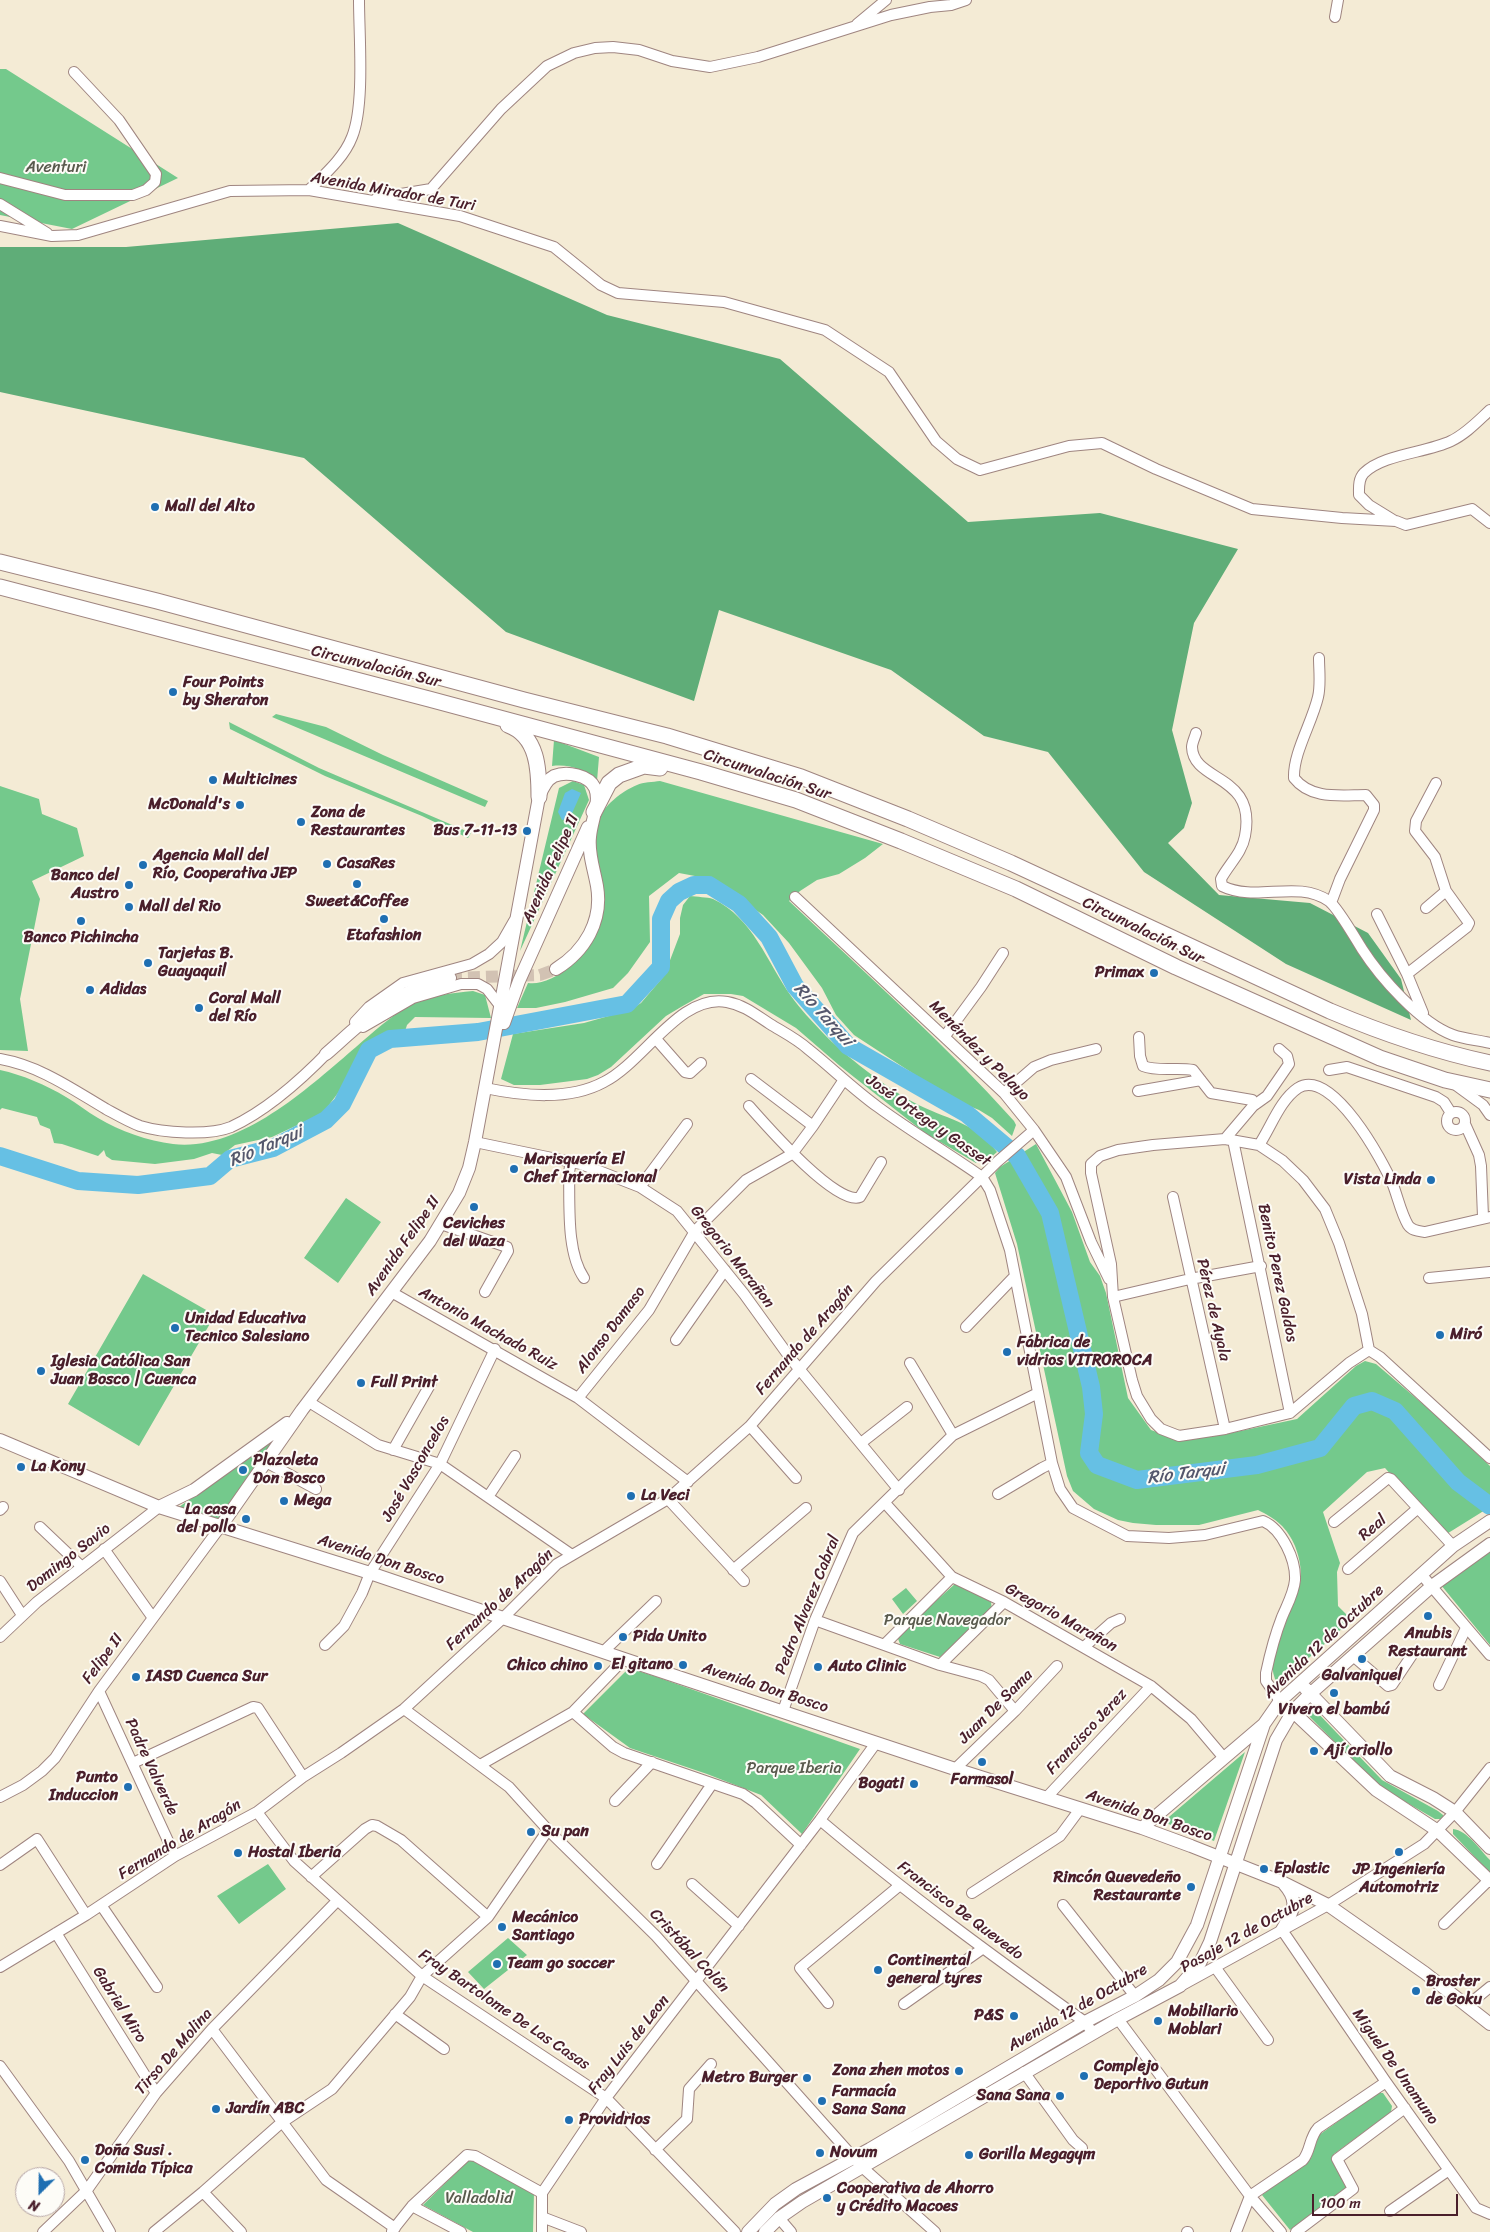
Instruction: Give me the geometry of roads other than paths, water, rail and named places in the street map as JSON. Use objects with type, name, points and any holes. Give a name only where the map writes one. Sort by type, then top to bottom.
[{"type":"highway","name":"Circunvalación Sur","points":[[0,562],[157,600],[524,700],[667,736],[801,777],[908,819],[1011,863],[1330,1011],[1378,1031],[1446,1054],[1490,1063]]},
{"type":"highway","name":"Circunvalación Sur","points":[[0,587],[701,772],[796,800],[901,840],[1016,889],[1176,967],[1380,1058],[1445,1080],[1490,1090]]},
{"type":"highway","points":[[472,711],[513,727],[525,737],[535,755],[538,766],[539,797]]},
{"type":"highway","points":[[594,812],[610,783],[628,772],[644,766],[701,772]]},
{"type":"main road","points":[[539,797],[544,785],[554,776],[577,775],[594,785],[597,795],[589,850],[597,887],[597,913],[593,928],[582,946],[569,961],[556,969]]},
{"type":"main road","name":"Avenida Felipe II","points":[[221,1526],[305,1406],[393,1292],[441,1224],[459,1193],[469,1168],[503,1009],[517,914],[539,797]]},
{"type":"main road","name":"Avenida Felipe II","points":[[503,1009],[519,981],[594,812]]},
{"type":"main road","points":[[326,1054],[378,1010],[397,998],[419,987],[450,978]]},
{"type":"main road","name":"Avenida Felipe II","points":[[159,1507],[194,1490],[278,1432],[305,1406]]},
{"type":"main road","name":"Avenida Don Bosco","points":[[0,1440],[159,1507],[370,1573],[624,1660],[955,1769],[1142,1828],[1282,1882],[1328,1905],[1410,1962],[1468,2005],[1490,2024]]},
{"type":"main road","name":"Avenida 12 de Octubre","points":[[765,2232],[779,2218],[858,2162],[1085,2022],[1136,1996],[1159,1980],[1177,1962],[1198,1925],[1218,1857],[1264,1724],[1280,1701],[1453,1546],[1485,1523]]},
{"type":"main road","name":"Avenida 12 de Octubre","points":[[748,2232],[775,2204],[789,2194],[858,2162],[1180,1986],[1200,1963],[1210,1942],[1276,1740],[1293,1711],[1432,1586],[1490,1544]]},
{"type":"main road","points":[[1300,1683],[1390,1776],[1433,1798],[1455,1812],[1490,1848]]},
{"type":"main road","name":"José Ortega y Gasset","points":[[1280,1701],[1293,1711],[1376,1790],[1438,1831],[1490,1881]]},
{"type":"main road","points":[[1142,1828],[1264,1724]]},
{"type":"main road","points":[[1282,1882],[1292,1893],[1294,1903],[1292,1912],[1282,1930]]},
{"type":"street","points":[[309,190],[342,155],[353,137],[360,78],[359,0]]},
{"type":"street","points":[[854,26],[886,0]]},
{"type":"street","points":[[370,199],[431,189],[508,103],[547,66],[574,53],[594,48],[613,47],[639,50],[672,60],[710,67],[758,57],[891,15],[951,5],[966,0]]},
{"type":"street","points":[[1335,17],[1338,0]]},
{"type":"street","points":[[0,178],[65,195],[132,195],[146,190],[155,182],[156,174],[119,120],[74,72]]},
{"type":"street","name":"Avenida Mirador de Turi","points":[[0,226],[52,236],[78,234],[230,191],[309,190],[460,216],[554,247],[601,285],[618,293],[724,302],[825,330],[889,372],[936,441],[956,459],[980,470],[1069,446],[1102,443],[1156,469],[1252,509],[1396,521],[1406,525],[1472,509],[1490,523]]},
{"type":"street","points":[[0,204],[52,236]]},
{"type":"street","points":[[1396,521],[1369,505],[1359,495],[1358,485],[1363,474],[1378,464],[1450,442],[1490,410]]},
{"type":"street","points":[[1319,658],[1319,695],[1306,737],[1296,758],[1294,778],[1300,786],[1328,795],[1366,795],[1374,805],[1374,810],[1340,879],[1331,902]]},
{"type":"street","points":[[1196,732],[1192,748],[1196,759],[1209,773],[1240,795],[1245,804],[1245,836],[1237,857],[1226,869],[1221,879],[1222,886],[1235,892],[1266,893],[1304,890],[1331,902],[1367,957],[1402,997],[1424,1016],[1452,1034],[1490,1043]]},
{"type":"street","points":[[1407,974],[1467,927],[1469,923],[1446,891],[1435,856],[1415,831],[1416,821],[1436,783]]},
{"type":"street","points":[[1426,908],[1446,891]]},
{"type":"street","name":"Menéndez y Pelayo","points":[[795,898],[1004,1093],[1066,1177],[1091,1242],[1112,1285]]},
{"type":"street","points":[[326,1054],[369,1007],[402,983],[472,964],[489,954],[502,942],[517,914]]},
{"type":"street","points":[[1378,914],[1407,974],[1424,1016]]},
{"type":"street","points":[[945,1036],[981,988],[1003,953]]},
{"type":"street","points":[[0,1059],[30,1067],[55,1077],[140,1126],[176,1133],[230,1127],[282,1095],[326,1054],[351,1034],[413,998],[461,984],[478,984],[487,989],[503,1009]]},
{"type":"street","name":"José Ortega y Gasset","points":[[486,1084],[511,1094],[578,1092],[604,1082],[629,1066],[680,1015],[701,1004],[724,1001],[742,1006],[807,1048],[843,1081],[879,1108],[982,1177],[990,1190],[1010,1250],[1052,1463],[1060,1490],[1073,1508],[1127,1536],[1169,1538],[1205,1535],[1263,1521],[1269,1524],[1284,1542],[1294,1575],[1291,1594],[1281,1619],[1266,1673],[1266,1681],[1280,1701]]},
{"type":"street","points":[[1139,1038],[1140,1056],[1143,1066],[1193,1070],[1211,1093],[1252,1100],[1253,1106]]},
{"type":"street","points":[[656,1039],[685,1072],[690,1073],[701,1063]]},
{"type":"street","points":[[1004,1093],[1034,1067],[1050,1060],[1096,1049]]},
{"type":"street","points":[[1229,1140],[1253,1106],[1267,1096],[1288,1064],[1287,1056],[1279,1049]]},
{"type":"street","points":[[1330,1070],[1347,1067],[1436,1097],[1444,1102],[1451,1113]]},
{"type":"street","points":[[752,1078],[813,1126]]},
{"type":"street","points":[[1138,1091],[1201,1080]]},
{"type":"street","points":[[1445,1080],[1464,1090],[1483,1105],[1490,1115]]},
{"type":"street","name":"Alonso Damaso","points":[[578,1398],[649,1310],[695,1231],[746,1180],[792,1154],[843,1081]]},
{"type":"street","points":[[1259,1145],[1288,1096],[1300,1087],[1316,1086],[1328,1090],[1342,1104],[1372,1145],[1392,1184],[1409,1226],[1415,1230],[1425,1232],[1487,1217],[1479,1155],[1462,1114],[1451,1113]]},
{"type":"street","points":[[749,1106],[792,1154],[837,1191],[856,1198],[860,1197],[881,1162]]},
{"type":"street","points":[[1451,1113],[1447,1118],[1450,1128],[1460,1130],[1465,1124]]},
{"type":"street","points":[[640,1187],[686,1124]]},
{"type":"street","name":"Fernando de Aragón","points":[[0,1967],[86,1915],[175,1856],[257,1812],[304,1777],[404,1709],[503,1618],[557,1564],[668,1499],[750,1426],[876,1282],[997,1162],[1031,1132]]},
{"type":"street","points":[[1369,1350],[1349,1363],[1290,1413],[1225,1430],[1179,1436],[1166,1432],[1155,1424],[1137,1396],[1113,1297],[1111,1264],[1091,1173],[1091,1164],[1100,1156],[1118,1150],[1229,1140],[1259,1145],[1283,1161],[1303,1180],[1325,1209],[1340,1243],[1362,1314],[1369,1350],[1380,1357],[1490,1458]]},
{"type":"street","name":"Benito Perez Galdos","points":[[1229,1140],[1261,1266],[1290,1413]]},
{"type":"street","name":"Gregorio Marañon","points":[[475,1142],[571,1162],[640,1187],[677,1211],[695,1231],[799,1368],[899,1490]]},
{"type":"street","points":[[571,1162],[569,1172],[573,1248],[577,1264],[584,1278]]},
{"type":"street","name":"Pérez de Ayala","points":[[1173,1197],[1225,1430]]},
{"type":"street","points":[[441,1224],[507,1247],[508,1251],[485,1292]]},
{"type":"street","points":[[1113,1297],[1190,1279],[1261,1266]]},
{"type":"street","points":[[676,1340],[725,1270]]},
{"type":"street","points":[[1429,1278],[1490,1272]]},
{"type":"street","points":[[966,1327],[1015,1276]]},
{"type":"street","name":"Antonio Machado Ruiz","points":[[393,1292],[578,1398],[688,1482]]},
{"type":"street","name":"José Vasconcelos","points":[[326,1644],[344,1626],[362,1593],[370,1573],[440,1464],[495,1349]]},
{"type":"street","points":[[910,1363],[953,1435]]},
{"type":"street","points":[[393,1450],[431,1383]]},
{"type":"street","name":"Pedro Alvarez Cabral","points":[[783,1711],[815,1620],[849,1539],[953,1435],[1038,1393]]},
{"type":"street","points":[[305,1406],[378,1445],[440,1464],[572,1555]]},
{"type":"street","points":[[861,1443],[908,1407]]},
{"type":"street","points":[[750,1426],[796,1478]]},
{"type":"street","points":[[488,1497],[515,1456]]},
{"type":"street","points":[[266,1462],[316,1489]]},
{"type":"street","points":[[998,1494],[1052,1463]]},
{"type":"street","points":[[1334,1522],[1388,1478],[1453,1546]]},
{"type":"street","points":[[668,1499],[744,1581]]},
{"type":"street","name":"Gregorio Marañon","points":[[885,1503],[952,1577],[1004,1602],[1151,1686],[1191,1719],[1224,1758]]},
{"type":"street","name":"Domingo Savio","points":[[1,1633],[82,1566],[159,1507]]},
{"type":"street","points":[[733,1570],[806,1508]]},
{"type":"street","name":"Real","points":[[1348,1569],[1418,1509]]},
{"type":"street","name":"Felipe II","points":[[0,1797],[23,1785],[42,1771],[55,1758],[98,1691],[221,1526]]},
{"type":"street","points":[[40,1527],[82,1566]]},
{"type":"street","points":[[104,1549],[153,1618]]},
{"type":"street","points":[[1421,1574],[1490,1655]]},
{"type":"street","points":[[885,1644],[952,1577]]},
{"type":"street","points":[[0,1581],[22,1615]]},
{"type":"street","points":[[603,1652],[656,1601]]},
{"type":"street","points":[[940,1665],[1004,1602]]},
{"type":"street","points":[[1084,1647],[1111,1623],[1120,1619]]},
{"type":"street","points":[[815,1620],[940,1665],[981,1676],[989,1680],[1015,1711]]},
{"type":"street","points":[[1439,1684],[1466,1628]]},
{"type":"street","points":[[1353,1656],[1388,1686],[1392,1685],[1412,1654]]},
{"type":"street","points":[[480,1765],[573,1712],[624,1660]]},
{"type":"street","name":"Juan De Sama","points":[[955,1769],[1015,1711],[1057,1666]]},
{"type":"street","name":"Francisco Jerez","points":[[1046,1798],[1151,1686]]},
{"type":"street","name":"Padre Valverde","points":[[98,1691],[134,1763],[175,1856]]},
{"type":"street","points":[[134,1763],[253,1707],[258,1708],[304,1777]]},
{"type":"street","name":"Cristóbal Colón","points":[[404,1709],[509,1787],[548,1830],[656,1936],[858,2162],[934,2232]]},
{"type":"street","points":[[573,1712],[613,1746],[624,1752],[742,1794],[756,1802],[801,1845]]},
{"type":"street","name":"Fray Luis de Leon","points":[[542,2193],[606,2098],[820,1820],[876,1742]]},
{"type":"street","points":[[615,1801],[652,1762]]},
{"type":"street","name":"Pasaje 12 de Octubre","points":[[1180,1986],[1328,1905],[1424,1844],[1455,1812],[1490,1768]]},
{"type":"street","points":[[657,1864],[712,1784]]},
{"type":"street","points":[[972,1893],[1060,1836],[1080,1809]]},
{"type":"street","name":"Fray Bartolome De Las Casas","points":[[257,1812],[294,1861],[422,1976],[606,2098],[735,2232]]},
{"type":"street","name":"Francisco De Quevedo","points":[[820,1820],[899,1886],[982,1949],[1085,2022],[1093,2033]]},
{"type":"street","points":[[311,1877],[365,1828],[372,1825],[377,1826],[401,1840],[488,1917]]},
{"type":"street","points":[[154,2232],[203,2192],[281,2123],[332,2089],[410,1997],[422,1976],[488,1917],[548,1830]]},
{"type":"street","points":[[0,1865],[37,1839],[86,1915]]},
{"type":"street","points":[[1444,1924],[1490,1881]]},
{"type":"street","points":[[692,1884],[739,1926]]},
{"type":"street","points":[[828,2002],[800,1968],[899,1886]]},
{"type":"street","name":"Tirso De Molina","points":[[43,2232],[87,2190],[156,2093],[212,2030],[337,1901]]},
{"type":"street","points":[[101,1905],[158,1987]]},
{"type":"street","points":[[1063,1905],[1136,1996]]},
{"type":"street","name":"Miguel De Unamuno","points":[[1282,1930],[1386,2082],[1476,2208],[1490,2212]]},
{"type":"street","name":"Gabriel Miro","points":[[56,1933],[156,2093]]},
{"type":"street","points":[[904,2004],[982,1949]]},
{"type":"street","points":[[1215,1967],[1268,2040]]},
{"type":"street","points":[[1468,2005],[1490,1987]]},
{"type":"street","points":[[395,2014],[444,2049]]},
{"type":"street","points":[[1118,2019],[1250,2196],[1281,2232]]},
{"type":"street","points":[[212,2030],[326,2180],[393,2230],[412,2206],[467,2156],[475,2156],[542,2193],[542,2232]]},
{"type":"street","points":[[655,2150],[686,2119],[689,2089],[711,2064]]},
{"type":"street","points":[[0,2066],[70,2161],[110,2232]]},
{"type":"street","points":[[1024,2072],[1073,2140],[1082,2148]]},
{"type":"street","points":[[1236,2232],[1250,2196],[1307,2156],[1312,2136],[1318,2128],[1386,2082]]},
{"type":"street","points":[[1296,2232],[1353,2189],[1337,2159],[1405,2108]]},
{"type":"street","points":[[1390,2211],[1449,2170]]},
{"type":"street","points":[[203,2192],[241,2232]]},
{"type":"street","points":[[412,2206],[461,2232]]},
{"type":"street","points":[[542,2217],[581,2232]]},
{"type":"street","points":[[779,2218],[791,2232]]},
{"type":"water","points":[[572,789],[581,793],[570,818],[562,820],[558,812],[565,793]]},
{"type":"waterway","name":"Río Tarqui","points":[[0,1156],[78,1181],[138,1185],[210,1176],[230,1159],[273,1148],[326,1120],[342,1104],[369,1050],[390,1039],[478,1032],[627,1004],[661,967],[661,919],[669,901],[679,892],[694,885],[709,885],[739,904],[769,937],[795,986],[848,1046],[967,1114],[1017,1156],[1050,1213],[1091,1387],[1094,1414],[1089,1453],[1097,1465],[1137,1480],[1257,1465],[1320,1448],[1354,1406],[1372,1401],[1395,1411],[1458,1482],[1490,1506]]},
{"type":"tunnel","points":[[450,978],[540,975],[556,969]]},
{"type":"place","name":"Mall del Alto","points":[[155,507]]},
{"type":"place","name":"Four Points by Sheraton","points":[[173,692]]},
{"type":"place","name":"Multicines","points":[[213,780]]},
{"type":"place","name":"McDonald's","points":[[240,805]]},
{"type":"place","name":"Zona de Restaurantes","points":[[301,822]]},
{"type":"place","name":"Bus 7-11-13","points":[[527,831]]},
{"type":"place","name":"CasaRes","points":[[327,864]]},
{"type":"place","name":"Agencia Mall del Río, Cooperativa JEP","points":[[143,865]]},
{"type":"place","name":"Sweet&Coffee","points":[[357,884]]},
{"type":"place","name":"Banco del Austro","points":[[129,885]]},
{"type":"place","name":"Mall del Rio","points":[[129,907]]},
{"type":"place","name":"Etafashion","points":[[384,919]]},
{"type":"place","name":"Banco Pichincha","points":[[81,921]]},
{"type":"place","name":"Tarjetas B. Guayaquil","points":[[148,963]]},
{"type":"place","name":"Primax","points":[[1154,973]]},
{"type":"place","name":"Adidas","points":[[90,990]]},
{"type":"place","name":"Coral Mall del Río","points":[[199,1008]]},
{"type":"place","name":"Marisquería El Chef Internacional","points":[[514,1169]]},
{"type":"place","name":"Vista Linda","points":[[1431,1180]]},
{"type":"place","name":"Ceviches del Waza","points":[[474,1207]]},
{"type":"place","name":"Unidad Educativa Tecnico Salesiano","points":[[175,1328]]},
{"type":"place","name":"Miró","points":[[1440,1335]]},
{"type":"place","name":"Fábrica de vidrios VITROROCA","points":[[1007,1352]]},
{"type":"place","name":"Iglesia Católica San Juan Bosco | Cuenca","points":[[41,1371]]},
{"type":"place","name":"Full Print","points":[[361,1383]]},
{"type":"place","name":"La Kony","points":[[21,1467]]},
{"type":"place","name":"Plazoleta Don Bosco","points":[[243,1470]]},
{"type":"place","name":"La Veci","points":[[631,1496]]},
{"type":"place","name":"Mega","points":[[284,1501]]},
{"type":"place","name":"La casa del pollo","points":[[246,1519]]},
{"type":"place","name":"Anubis Restaurant","points":[[1428,1616]]},
{"type":"place","name":"Pida Unito","points":[[623,1637]]},
{"type":"place","name":"Galvaniquel","points":[[1362,1659]]},
{"type":"place","name":"El gitano","points":[[683,1665]]},
{"type":"place","name":"Chico chino","points":[[598,1666]]},
{"type":"place","name":"Auto Clinic","points":[[818,1667]]},
{"type":"place","name":"IASD Cuenca Sur","points":[[136,1677]]},
{"type":"place","name":"Vivero el bambú","points":[[1334,1693]]},
{"type":"place","name":"Ají criollo","points":[[1314,1751]]},
{"type":"place","name":"Farmasol","points":[[982,1762]]},
{"type":"place","name":"Bogati","points":[[914,1784]]},
{"type":"place","name":"Punto Induccion","points":[[128,1787]]},
{"type":"place","name":"Su pan","points":[[531,1832]]},
{"type":"place","name":"JP Ingeniería Automotriz","points":[[1399,1852]]},
{"type":"place","name":"Hostal Iberia","points":[[238,1853]]},
{"type":"place","name":"Eplastic","points":[[1264,1869]]},
{"type":"place","name":"Rincón Quevedeño Restaurante","points":[[1191,1887]]},
{"type":"place","name":"Mecánico Santiago","points":[[502,1927]]},
{"type":"place","name":"Team go soccer","points":[[497,1964]]},
{"type":"place","name":"Continental general tyres","points":[[878,1970]]},
{"type":"place","name":"Broster de Goku","points":[[1416,1991]]},
{"type":"place","name":"P&S","points":[[1014,2016]]},
{"type":"place","name":"Mobiliario Moblari","points":[[1158,2021]]},
{"type":"place","name":"Zona zhen motos","points":[[959,2071]]},
{"type":"place","name":"Complejo Deportivo Gutun","points":[[1084,2076]]},
{"type":"place","name":"Metro Burger","points":[[807,2078]]},
{"type":"place","name":"Sana Sana","points":[[1060,2096]]},
{"type":"place","name":"Farmacía Sana Sana","points":[[822,2101]]},
{"type":"place","name":"Jardín ABC","points":[[216,2109]]},
{"type":"place","name":"Providrios","points":[[569,2120]]},
{"type":"place","name":"Novum","points":[[820,2153]]},
{"type":"place","name":"Gorilla Megagym","points":[[969,2155]]},
{"type":"place","name":"Doña Susi . Comida Típica","points":[[85,2160]]},
{"type":"place","name":"Cooperativa de Ahorro y Crédito Macoes","points":[[827,2198]]},
{"type":"park label","name":"Aventuri","points":[[56,168]]},
{"type":"park label","name":"Parque Navegador","points":[[947,1621]]},
{"type":"park label","name":"Parque Iberia","points":[[794,1769]]},
{"type":"park label","name":"Valladolid","points":[[479,2199]]}]
